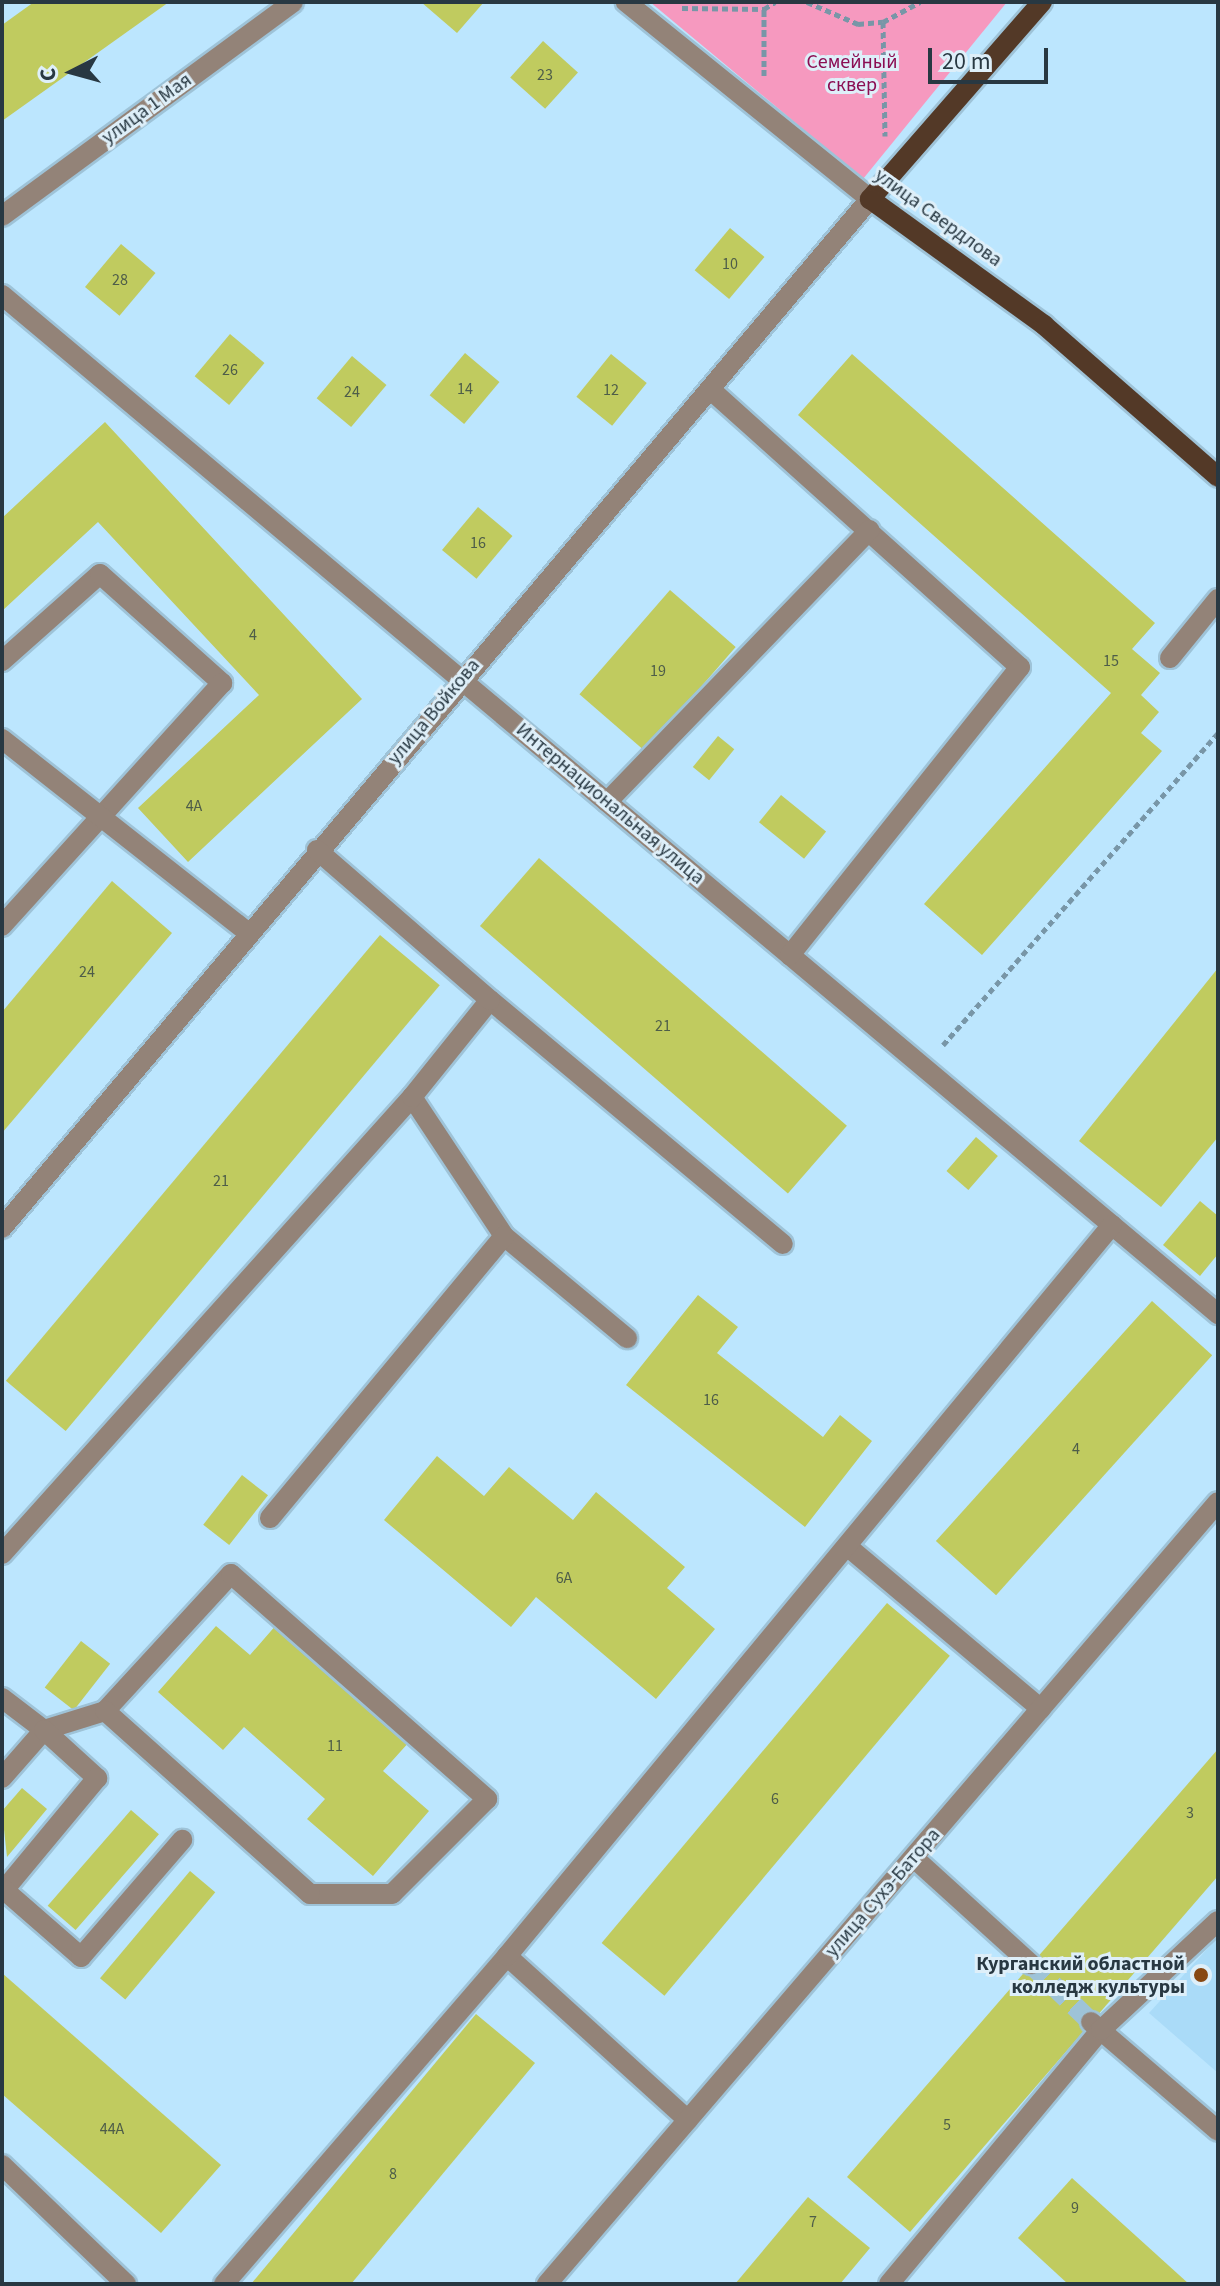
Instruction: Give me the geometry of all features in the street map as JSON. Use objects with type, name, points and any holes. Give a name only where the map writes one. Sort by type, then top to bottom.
[{"type":"main road","points":[[870,199],[1042,2]]},
{"type":"main road","name":"улица Свердлова","points":[[870,199],[1044,325],[1218,477]]},
{"type":"street","name":"улица 1 Мая","points":[[2,216],[293,2]]},
{"type":"street","name":"улица Свердлова","points":[[630,5],[870,199]]},
{"type":"street","name":"улица Войкова","points":[[2,1228],[317,850],[711,390],[870,199]]},
{"type":"street","name":"Интернациональная улица","points":[[2,295],[1218,1314]]},
{"type":"street","points":[[711,390],[1020,667],[790,955]]},
{"type":"street","points":[[607,802],[870,530]]},
{"type":"street","points":[[2,661],[100,574],[222,683],[2,926]]},
{"type":"street","points":[[1170,658],[1218,599]]},
{"type":"street","points":[[2,739],[250,934]]},
{"type":"street","points":[[317,850],[490,1000],[783,1244]]},
{"type":"street","points":[[2,1554],[412,1097],[490,1000]]},
{"type":"street","points":[[412,1097],[504,1236],[627,1338]]},
{"type":"street","points":[[224,2284],[507,1956],[1112,1225]]},
{"type":"street","points":[[270,1518],[504,1236]]},
{"type":"street","name":"улица Сухэ-Батора","points":[[547,2284],[1218,1502]]},
{"type":"street","points":[[847,1546],[1041,1709]]},
{"type":"street","points":[[2,1778],[44,1730],[105,1711],[231,1574],[487,1799],[392,1894],[310,1894],[105,1711]]},
{"type":"street","points":[[2,1698],[44,1730],[97,1778],[3,1889],[81,1957],[182,1840]]},
{"type":"street","points":[[914,1858],[1031,1964]]},
{"type":"street","points":[[889,2284],[1096,2026],[1218,1921]]},
{"type":"street","points":[[507,1956],[688,2120]]},
{"type":"street","points":[[1096,2026],[1218,2131]]},
{"type":"street","points":[[2,2165],[121,2282]]},
{"type":"path","points":[[630,5],[764,9],[775,2]]},
{"type":"path","points":[[807,2],[834,19],[883,22],[920,2]]},
{"type":"path","points":[[764,9],[764,116]]},
{"type":"path","points":[[883,22],[886,181]]},
{"type":"path","points":[[923,1067],[1218,733]]},
{"type":"shaded area","name":"Курганский областной колледж культуры","points":[[1218,1937],[1218,2073],[1149,2013]]},
{"type":"green space","name":"Семейный сквер","points":[[650,2],[1007,2],[863,179]]},
{"type":"building","points":[[34,2],[169,2],[2,121],[2,25]]},
{"type":"building","points":[[421,2],[484,2],[457,33]]},
{"type":"building","points":[[543,41],[578,72],[545,109],[510,77]]},
{"type":"building","points":[[730,228],[764,257],[729,299],[695,270]]},
{"type":"building","points":[[121,244],[155,273],[119,316],[85,287]]},
{"type":"building","points":[[230,334],[264,363],[229,405],[195,376]]},
{"type":"building","points":[[465,353],[499,382],[464,424],[430,395]]},
{"type":"building","points":[[611,354],[647,383],[612,426],[576,397]]},
{"type":"building","points":[[852,354],[1155,623],[1132,649],[1160,673],[1141,695],[1159,712],[1141,733],[1162,751],[982,955],[924,904],[1111,693],[798,415]]},
{"type":"building","points":[[352,356],[386,385],[351,427],[317,398]]},
{"type":"building","points":[[105,422],[362,699],[188,862],[138,808],[259,695],[98,522],[2,611],[2,518]]},
{"type":"building","points":[[478,507],[512,536],[476,579],[442,550]]},
{"type":"building","points":[[670,590],[736,647],[645,751],[579,694]]},
{"type":"building","points":[[718,736],[734,749],[709,780],[693,767]]},
{"type":"building","points":[[781,795],[826,832],[804,859],[759,822]]},
{"type":"building","points":[[539,858],[847,1126],[788,1194],[480,926]]},
{"type":"building","points":[[112,881],[172,933],[2,1133],[2,1012]]},
{"type":"building","points":[[380,935],[440,985],[66,1431],[6,1381]]},
{"type":"building","points":[[1218,968],[1218,1137],[1161,1207],[1079,1141]]},
{"type":"building","points":[[976,1137],[998,1156],[968,1190],[946,1171]]},
{"type":"building","points":[[1200,1201],[1218,1216],[1218,1254],[1200,1276],[1163,1245]]},
{"type":"building","points":[[698,1295],[738,1327],[717,1353],[823,1437],[840,1415],[872,1441],[805,1527],[626,1385]]},
{"type":"building","points":[[1152,1301],[1212,1355],[996,1595],[936,1541]]},
{"type":"building","points":[[437,1456],[484,1496],[509,1467],[573,1520],[596,1492],[685,1567],[667,1588],[715,1629],[656,1699],[536,1597],[511,1627],[384,1520]]},
{"type":"building","points":[[242,1475],[268,1495],[229,1545],[203,1525]]},
{"type":"building","points":[[887,1603],[950,1656],[664,1996],[602,1943]]},
{"type":"building","points":[[277,1624],[410,1741],[383,1771],[429,1811],[373,1876],[307,1819],[325,1799],[244,1727],[223,1750],[158,1692],[216,1626],[250,1655]]},
{"type":"building","points":[[81,1641],[110,1664],[74,1710],[45,1687]]},
{"type":"building","points":[[1218,1749],[1218,1876],[910,2232],[847,2177]]},
{"type":"building","points":[[22,1788],[47,1809],[7,1857],[2,1811]]},
{"type":"building","points":[[131,1810],[159,1834],[76,1930],[48,1906]]},
{"type":"building","points":[[190,1871],[215,1892],[125,1999],[100,1978]]},
{"type":"building","points":[[2,1973],[221,2165],[161,2233],[2,2094]]},
{"type":"building","points":[[476,2014],[535,2063],[351,2284],[251,2284]]},
{"type":"building","points":[[1072,2178],[1189,2284],[1068,2284],[1018,2238]]},
{"type":"building","points":[[808,2197],[870,2248],[840,2284],[735,2284]]},
{"type":"tunnel","points":[[1031,1964],[1091,2022]]},
{"type":"place","name":"Курганский областной колледж культуры","points":[[1201,1975]]}]
